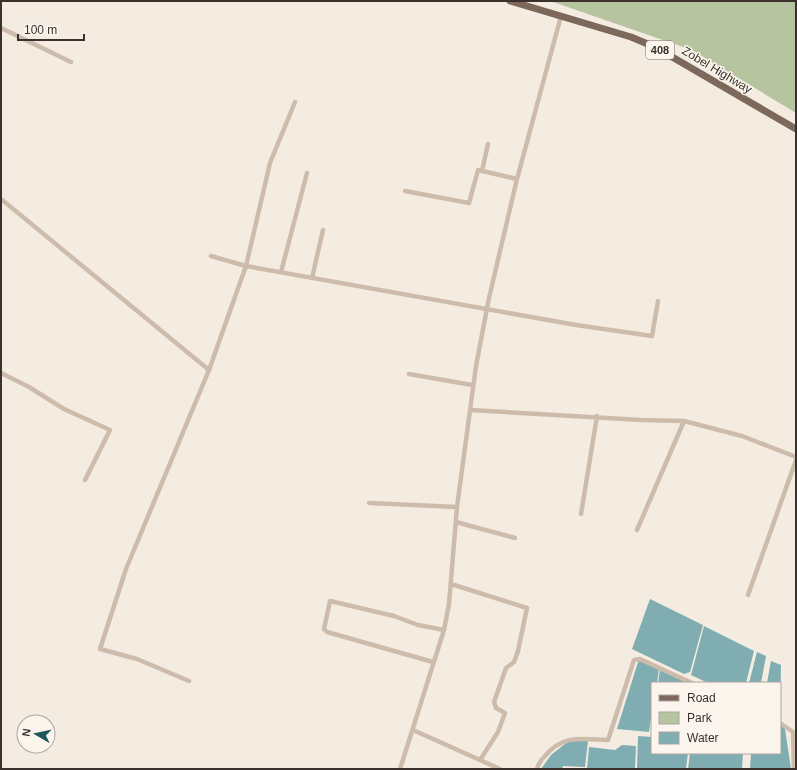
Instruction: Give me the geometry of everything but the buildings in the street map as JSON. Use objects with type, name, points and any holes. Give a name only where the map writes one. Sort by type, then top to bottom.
[{"type":"main road","name":"Zobel Highway","points":[[510,1],[631,37],[655,47],[796,130]]},
{"type":"street","points":[[400,769],[444,630],[451,584],[457,507],[471,410],[472,385],[487,309],[517,178],[561,16]]},
{"type":"street","points":[[1,28],[71,62]]},
{"type":"street","points":[[189,681],[137,659],[100,649],[126,569],[210,370],[246,266],[270,163],[295,102]]},
{"type":"street","points":[[482,171],[488,144]]},
{"type":"street","points":[[405,191],[469,203],[478,170],[517,178]]},
{"type":"street","points":[[281,272],[306,173]]},
{"type":"street","points":[[1,199],[210,370]]},
{"type":"street","points":[[312,278],[324,230]]},
{"type":"street","points":[[211,256],[246,266],[576,326],[652,336],[658,301]]},
{"type":"street","points":[[409,374],[472,385]]},
{"type":"street","points":[[2,375],[29,387],[64,409],[110,430],[85,480]]},
{"type":"street","points":[[471,410],[597,416],[640,420],[684,421],[742,436],[796,457]]},
{"type":"street","points":[[581,514],[597,416]]},
{"type":"street","points":[[637,530],[684,421]]},
{"type":"street","points":[[748,595],[796,460]]},
{"type":"street","points":[[369,502],[457,507]]},
{"type":"street","points":[[456,522],[516,538]]},
{"type":"street","points":[[451,584],[527,608],[518,651],[514,662],[506,668],[494,702],[496,708],[505,713],[498,732],[480,760]]},
{"type":"street","points":[[433,662],[326,632],[324,629],[330,601],[394,616],[418,626],[444,630]]},
{"type":"street","points":[[537,769],[548,752],[561,742],[570,739],[608,740],[634,660],[640,659],[690,682]]},
{"type":"street","points":[[781,724],[793,732],[794,769]]},
{"type":"street","points":[[413,730],[500,769]]},
{"type":"green space","points":[[550,1],[796,1],[796,113],[692,50]]},
{"type":"water","points":[[650,599],[703,625],[690,672],[684,674],[632,649]]},
{"type":"water","points":[[704,626],[754,651],[746,682],[706,682],[691,675]]},
{"type":"water","points":[[757,652],[766,656],[761,682],[749,682]]},
{"type":"water","points":[[640,661],[659,669],[657,682],[651,682],[651,719],[649,732],[617,729],[638,662]]},
{"type":"water","points":[[771,661],[781,665],[781,682],[767,682]]},
{"type":"water","points":[[660,670],[686,682],[658,682]]},
{"type":"water","points":[[781,725],[785,729],[791,769],[750,769],[751,754],[781,754]]},
{"type":"water","points":[[638,736],[651,737],[651,754],[688,754],[686,769],[637,769]]},
{"type":"water","points":[[570,740],[588,741],[585,767],[563,766],[562,769],[541,769],[551,755]]},
{"type":"water","points":[[622,745],[636,746],[635,769],[587,769],[589,747],[615,750]]},
{"type":"water","points":[[690,754],[743,754],[742,769],[688,769]]}]
